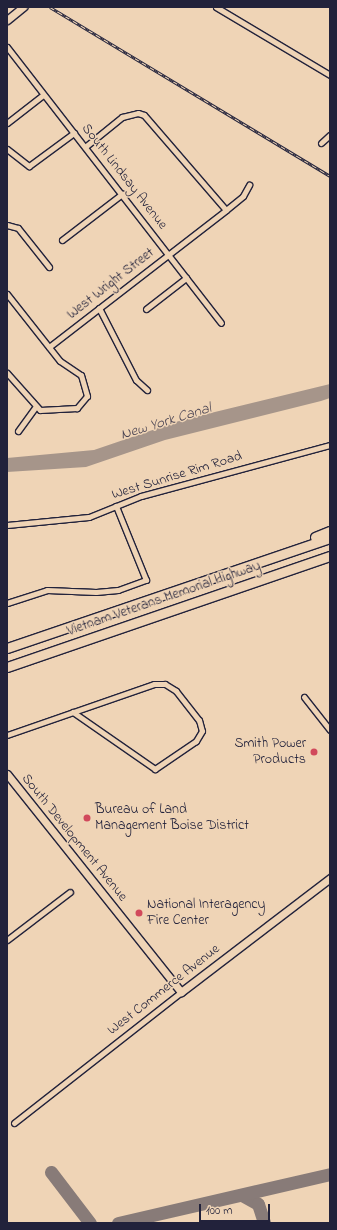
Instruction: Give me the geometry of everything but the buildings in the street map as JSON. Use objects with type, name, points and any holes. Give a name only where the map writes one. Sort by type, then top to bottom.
[{"type":"highway","points":[[151,599],[330,531]]},
{"type":"highway","name":"Vietnam Veterans Memorial Highway","points":[[7,648],[330,538]]},
{"type":"highway","name":"Vietnam Veterans Memorial Highway","points":[[7,667],[330,556]]},
{"type":"highway","points":[[209,598],[330,563]]},
{"type":"street","points":[[7,20],[23,7]]},
{"type":"street","points":[[216,7],[330,74]]},
{"type":"street","name":"South Lindsay Avenue","points":[[7,47],[221,323]]},
{"type":"street","points":[[7,123],[43,95]]},
{"type":"street","points":[[85,147],[122,117],[138,113],[151,120],[226,210]]},
{"type":"street","points":[[7,149],[29,166],[74,133]]},
{"type":"street","points":[[321,143],[330,135]]},
{"type":"street","name":"West Wright Street","points":[[49,347],[226,210],[243,196],[249,185]]},
{"type":"street","points":[[62,240],[122,194]]},
{"type":"street","points":[[7,225],[18,228],[49,268]]},
{"type":"street","points":[[146,309],[186,278]]},
{"type":"street","points":[[7,294],[60,361],[81,375],[88,390],[87,399],[73,409],[35,408],[7,373]]},
{"type":"street","points":[[99,308],[136,380],[147,390]]},
{"type":"street","points":[[18,431],[35,408]]},
{"type":"street","name":"West Sunrise Rim Road","points":[[7,525],[89,517],[116,506],[330,445]]},
{"type":"street","points":[[7,603],[47,590],[118,590],[146,580],[116,506]]},
{"type":"street","points":[[7,734],[154,684],[165,684],[176,691],[199,720],[202,731],[196,741],[155,769],[73,712]]},
{"type":"street","points":[[304,697],[330,730]]},
{"type":"street","name":"South Development Avenue","points":[[7,774],[181,992]]},
{"type":"street","name":"West Commerce Avenue","points":[[14,1123],[181,992],[330,878]]},
{"type":"street","points":[[7,940],[70,892]]},
{"type":"shaded area","points":[[330,384],[330,398],[165,440],[86,467],[7,472],[7,458],[94,450],[182,420]]},
{"type":"taxiway","points":[[51,1172],[90,1223]]},
{"type":"taxiway","points":[[118,1223],[330,1174]]},
{"type":"taxiway","points":[[242,1195],[258,1204],[264,1223]]},
{"type":"railway","points":[[50,7],[330,176]]},
{"type":"place","name":"Smith Power Products","points":[[314,752]]},
{"type":"place","name":"Bureau of Land Management Boise District","points":[[87,818]]},
{"type":"place","name":"National Interagency Fire Center","points":[[139,913]]},
{"type":"water label","name":"New York Canal","points":[[166,422]]}]
